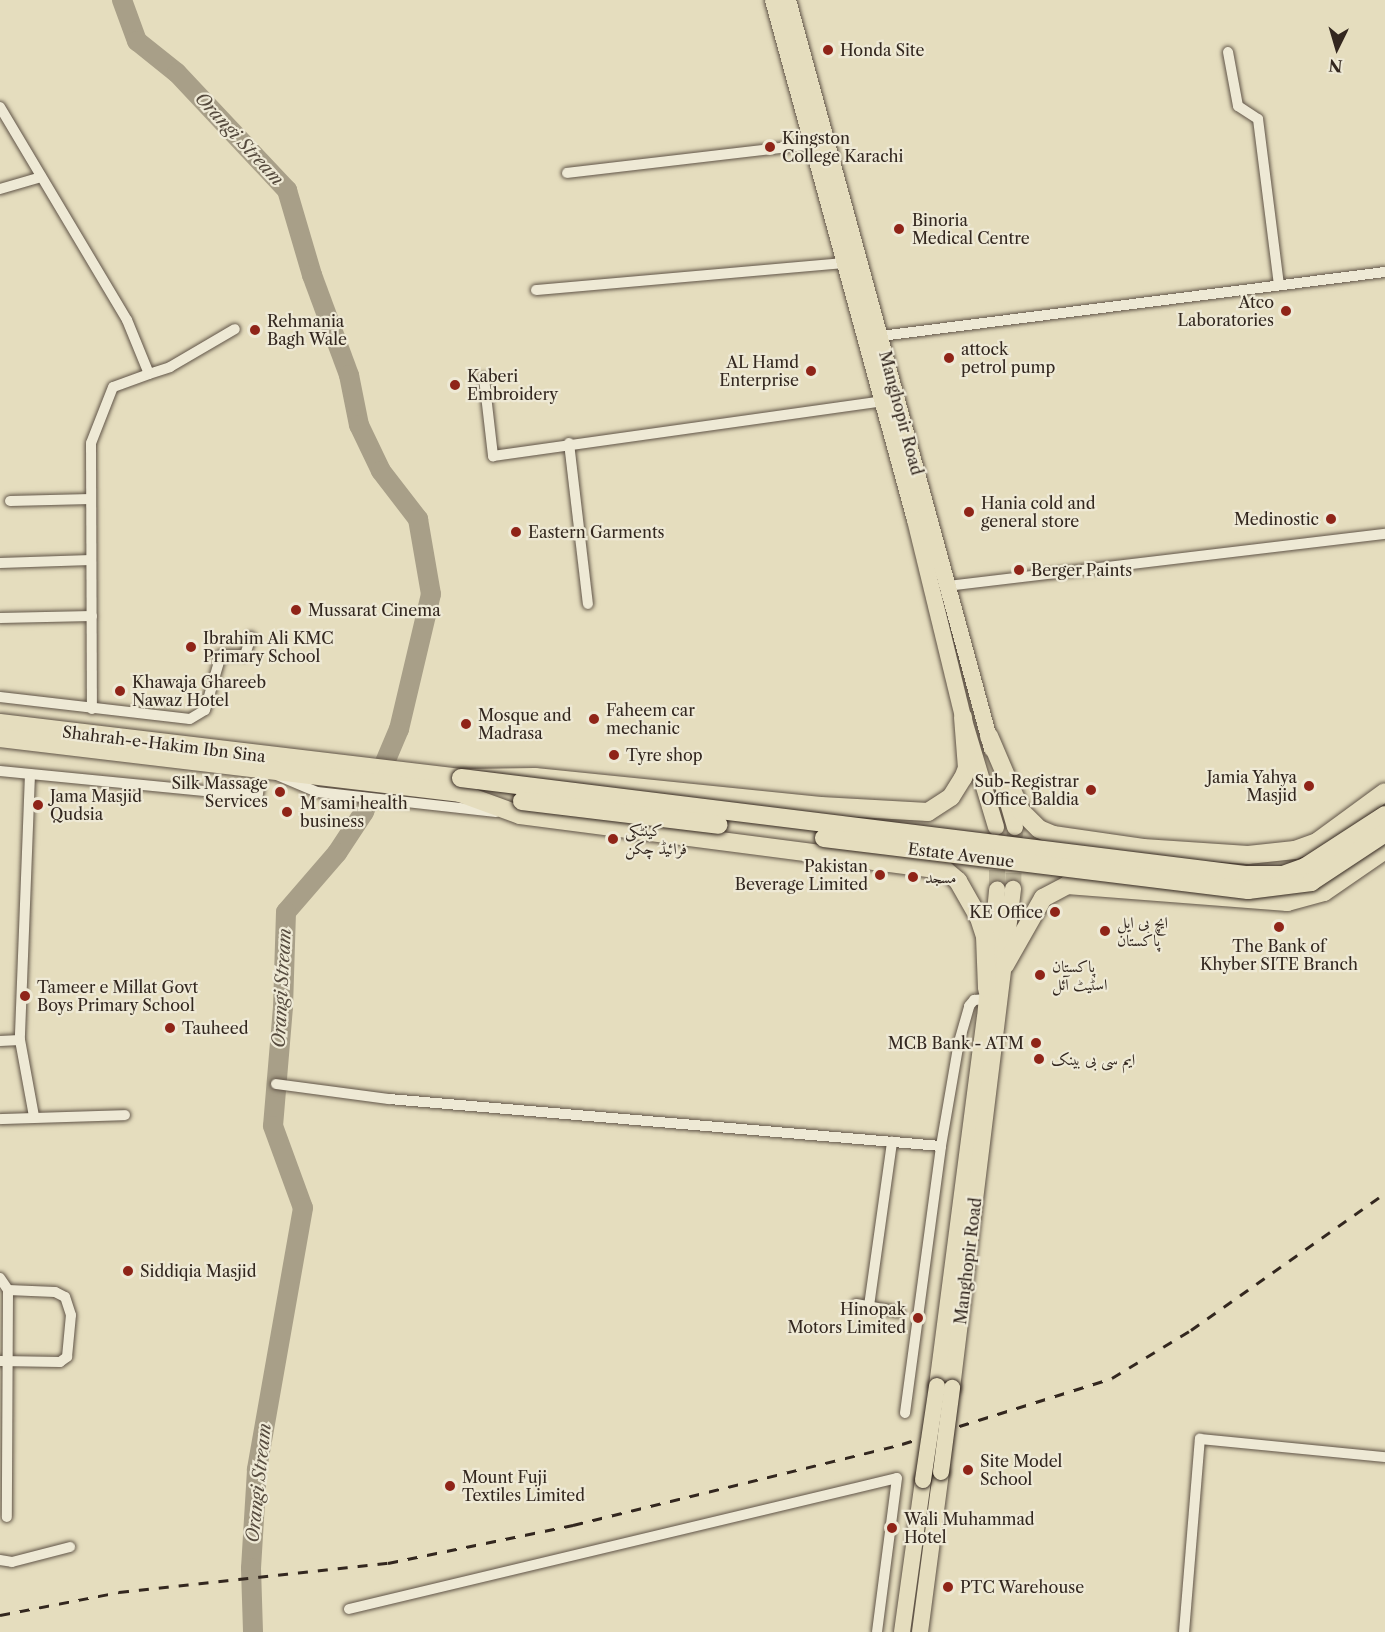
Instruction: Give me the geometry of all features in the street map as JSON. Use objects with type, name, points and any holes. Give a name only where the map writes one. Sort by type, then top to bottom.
[{"type":"highway","points":[[460,786],[535,777],[821,806],[928,812],[940,806],[958,789],[967,768],[963,717]]},
{"type":"highway","name":"Shahrah-e-Hakim Ibn Sina","points":[[0,723],[327,771]]},
{"type":"highway","points":[[989,736],[1021,811],[1039,829],[1053,835],[1143,848]]},
{"type":"highway","name":"Shahrah-e-Hakim Ibn Sina","points":[[0,738],[261,769],[327,771]]},
{"type":"highway","points":[[327,771],[1247,875],[1283,875],[1305,867],[1385,815]]},
{"type":"highway","points":[[460,786],[521,808],[945,870],[969,898],[985,936],[987,994]]},
{"type":"highway","points":[[1205,898],[1094,883],[1081,873],[1081,856],[1089,848],[1143,848],[1248,855],[1295,850],[1317,842],[1385,792]]},
{"type":"highway","points":[[821,806],[930,827],[936,840],[934,853],[923,862],[908,863]]},
{"type":"highway","name":"Estate Avenue","points":[[521,808],[1248,890],[1311,882],[1385,833]]},
{"type":"highway","points":[[1005,965],[1043,898],[1067,885],[1266,904],[1305,898],[1323,892],[1385,850]]},
{"type":"main road","points":[[773,0],[882,401],[963,717],[996,827]]},
{"type":"main road","name":"Manghopir Road","points":[[788,0],[1015,827]]},
{"type":"main road","name":"Manghopir Road","points":[[902,1632],[923,1480],[944,1387],[1005,965],[1005,890],[987,994],[944,1387],[941,1472],[920,1632]]},
{"type":"street","points":[[1228,52],[1238,106],[1258,119],[1280,285]]},
{"type":"street","points":[[0,107],[127,320],[149,374]]},
{"type":"street","points":[[567,173],[813,144]]},
{"type":"street","points":[[0,189],[41,177]]},
{"type":"street","points":[[536,290],[845,263]]},
{"type":"street","points":[[880,336],[1385,272]]},
{"type":"street","points":[[92,709],[91,443],[113,387],[170,367],[235,329]]},
{"type":"street","points":[[484,378],[493,456],[569,443],[882,401]]},
{"type":"street","points":[[569,443],[588,604]]},
{"type":"street","points":[[10,501],[91,499]]},
{"type":"street","points":[[947,586],[1385,534]]},
{"type":"street","points":[[0,563],[92,560]]},
{"type":"street","points":[[0,618],[92,616]]},
{"type":"street","points":[[0,697],[92,709],[198,716],[214,687],[221,656],[245,655],[251,636]]},
{"type":"street","points":[[0,771],[253,796],[258,794],[261,769],[317,792],[521,808]]},
{"type":"street","points":[[30,774],[20,1040],[34,1116]]},
{"type":"street","points":[[905,1413],[941,1146],[969,1006],[974,1000],[987,994]]},
{"type":"street","points":[[0,1041],[20,1040]]},
{"type":"street","points":[[276,1084],[389,1099],[941,1146]]},
{"type":"street","points":[[0,1119],[34,1116],[125,1115]]},
{"type":"street","points":[[869,1305],[892,1142]]},
{"type":"street","points":[[0,1278],[8,1290],[5,1361],[7,1516]]},
{"type":"street","points":[[5,1361],[66,1360],[71,1315],[60,1293],[8,1290]]},
{"type":"street","points":[[856,1304],[899,1312]]},
{"type":"street","points":[[1184,1632],[1200,1439],[1385,1457]]},
{"type":"street","points":[[349,1608],[897,1478],[877,1632]]},
{"type":"street","points":[[0,1560],[12,1562],[70,1547]]},
{"type":"waterway","name":"Orangi Stream","points":[[122,0],[137,41],[177,73],[287,190],[312,275],[349,375],[359,425],[381,471],[418,519],[431,594],[399,729],[364,812],[337,853],[286,912],[283,1007],[273,1126],[303,1208],[257,1470],[251,1568],[253,1632]]},
{"type":"tunnel","points":[[1013,889],[1015,827]]},
{"type":"tunnel","points":[[997,846],[997,890]]},
{"type":"railway","points":[[0,1615],[119,1592],[388,1563],[573,1525],[902,1444],[1112,1378],[1191,1330],[1385,1193]]},
{"type":"place","name":"Honda Site","points":[[828,50]]},
{"type":"place","name":"Kingston College Karachi","points":[[770,147]]},
{"type":"place","name":"Binoria Medical Centre","points":[[899,229]]},
{"type":"place","name":"Atco Laboratories","points":[[1286,311]]},
{"type":"place","name":"Rehmania Bagh Wale","points":[[255,330]]},
{"type":"place","name":"attock petrol pump","points":[[949,358]]},
{"type":"place","name":"AL Hamd Enterprise","points":[[811,371]]},
{"type":"place","name":"Kaberi Embroidery","points":[[455,385]]},
{"type":"place","name":"Hania cold and general store","points":[[969,512]]},
{"type":"place","name":"Medinostic","points":[[1331,519]]},
{"type":"place","name":"Eastern Garments","points":[[516,532]]},
{"type":"place","name":"Berger Paints","points":[[1019,570]]},
{"type":"place","name":"Mussarat Cinema","points":[[296,610]]},
{"type":"place","name":"Ibrahim Ali KMC Primary School","points":[[191,647]]},
{"type":"place","name":"Khawaja Ghareeb Nawaz Hotel","points":[[120,691]]},
{"type":"place","name":"Faheem car mechanic","points":[[594,719]]},
{"type":"place","name":"Mosque and Madrasa","points":[[466,724]]},
{"type":"place","name":"Tyre shop","points":[[614,755]]},
{"type":"place","name":"Jamia Yahya Masjid","points":[[1309,786]]},
{"type":"place","name":"Sub-Registrar Office Baldia","points":[[1091,790]]},
{"type":"place","name":"Silk Massage Services","points":[[280,792]]},
{"type":"place","name":"Jama Masjid Qudsia","points":[[38,805]]},
{"type":"place","name":"M sami health business","points":[[287,812]]},
{"type":"place","name":"کینٹکی فرائیڈ چکن","points":[[613,839]]},
{"type":"place","name":"Pakistan Beverage Limited","points":[[880,875]]},
{"type":"place","name":"مسجد","points":[[913,877]]},
{"type":"place","name":"KE Office","points":[[1055,912]]},
{"type":"place","name":"The Bank of Khyber SITE Branch","points":[[1279,927]]},
{"type":"place","name":"ایچ بی ایل پاکستان","points":[[1105,931]]},
{"type":"place","name":"پاکستان اسٹیٹ آئل","points":[[1040,975]]},
{"type":"place","name":"Tameer e Millat Govt Boys Primary School","points":[[25,996]]},
{"type":"place","name":"Tauheed","points":[[170,1028]]},
{"type":"place","name":"MCB Bank - ATM","points":[[1036,1043]]},
{"type":"place","name":"ایم سی بی بینک","points":[[1039,1059]]},
{"type":"place","name":"Siddiqia Masjid","points":[[128,1271]]},
{"type":"place","name":"Hinopak Motors Limited","points":[[918,1318]]},
{"type":"place","name":"Site Model School","points":[[968,1470]]},
{"type":"place","name":"Mount Fuji Textiles Limited","points":[[450,1486]]},
{"type":"place","name":"Wali Muhammad Hotel","points":[[892,1528]]},
{"type":"place","name":"PTC Warehouse","points":[[948,1587]]}]
